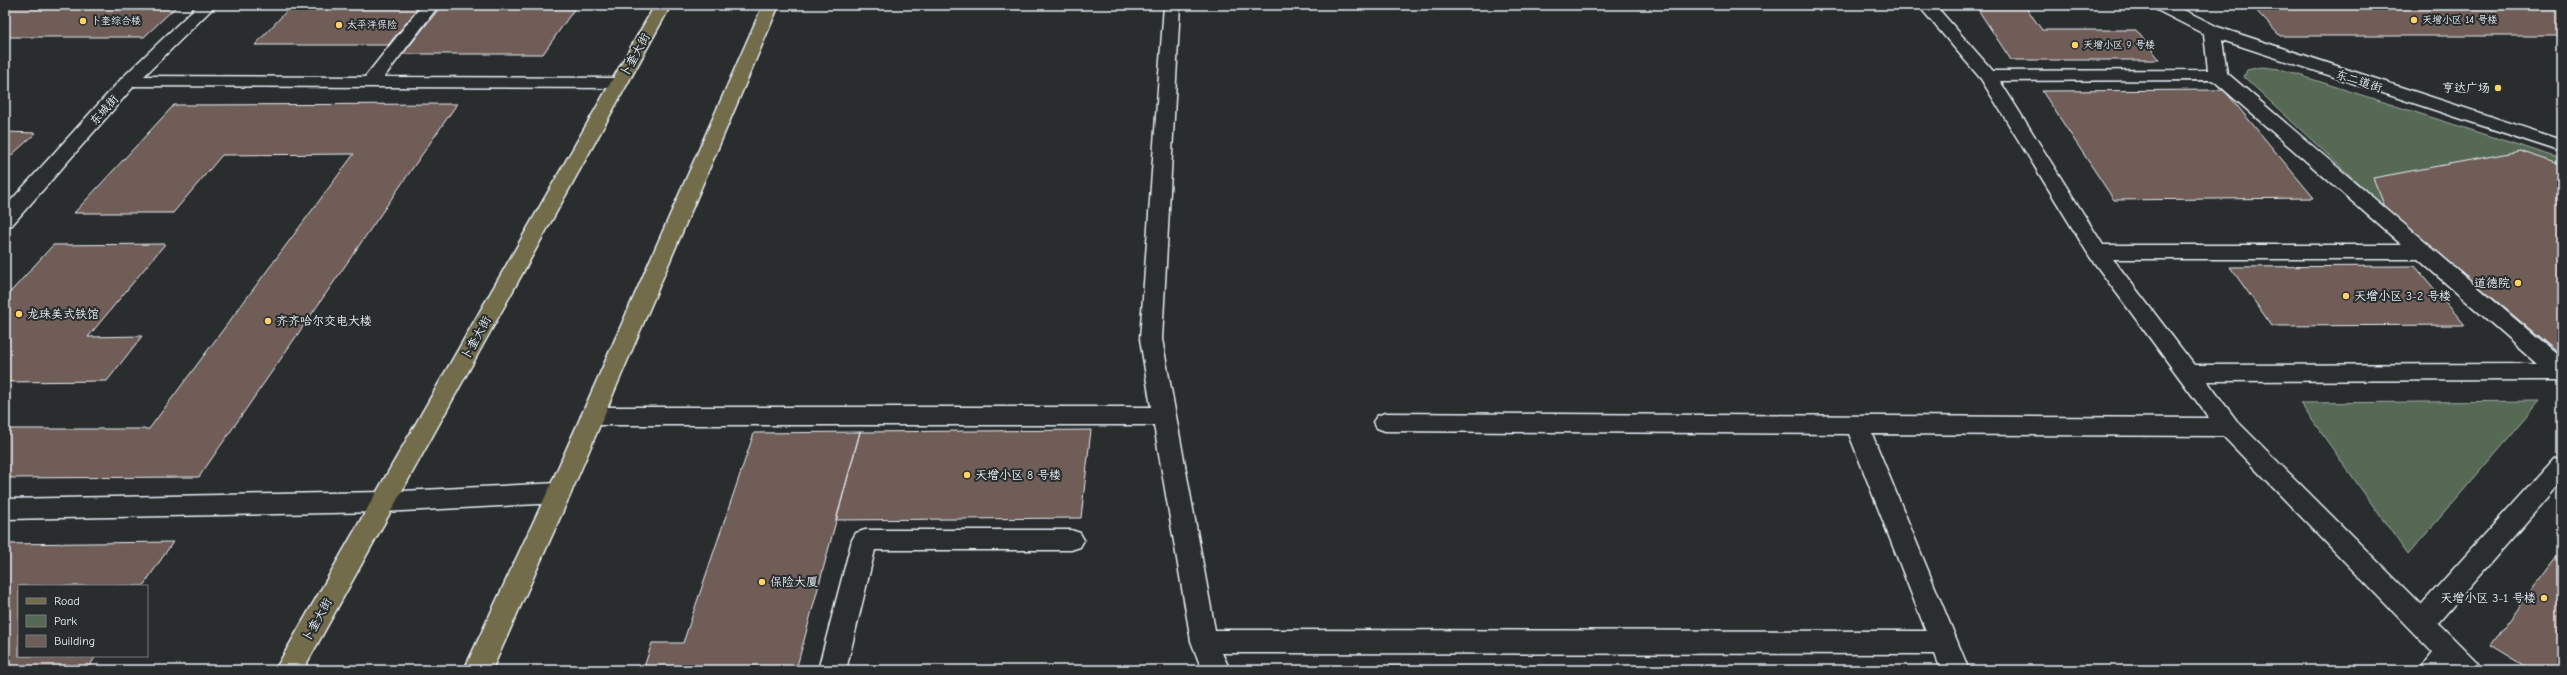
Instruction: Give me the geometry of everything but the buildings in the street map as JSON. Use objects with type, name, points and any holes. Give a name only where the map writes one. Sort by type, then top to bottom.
[{"type":"main road","name":"卜奎大街","points":[[289,670],[663,5]]},
{"type":"main road","points":[[478,670],[560,493],[771,5]]},
{"type":"street","name":"东城街","points":[[5,220],[129,81],[208,5]]},
{"type":"street","points":[[370,82],[431,5]]},
{"type":"street","points":[[1172,5],[1150,339],[1204,640],[1216,670]]},
{"type":"street","points":[[1926,5],[1988,76],[2097,252],[2229,427],[2421,623],[2451,664]]},
{"type":"street","name":"东二道街","points":[[2161,5],[2212,31],[2562,146]]},
{"type":"street","points":[[2212,31],[2218,75],[2421,252],[2562,372]]},
{"type":"street","points":[[1988,76],[2218,75]]},
{"type":"street","points":[[129,81],[619,83]]},
{"type":"street","points":[[2097,252],[2421,252]]},
{"type":"street","points":[[2188,374],[2562,372]]},
{"type":"street","points":[[593,416],[1164,416]]},
{"type":"street","points":[[1385,422],[2229,427]]},
{"type":"street","points":[[1857,425],[1955,670]]},
{"type":"street","points":[[2421,623],[2562,464]]},
{"type":"street","points":[[5,509],[383,502],[560,493]]},
{"type":"street","points":[[832,670],[865,540],[1071,540]]},
{"type":"street","points":[[1204,640],[1944,643]]},
{"type":"green space","name":"道德院","points":[[2261,67],[2280,69],[2562,159],[2562,356],[2386,209],[2244,77],[2247,70]]},
{"type":"green space","points":[[2540,401],[2408,555],[2300,403]]},
{"type":"place","name":"天增小区 14 号楼","points":[[2414,20]]},
{"type":"place","name":"卜奎综合楼","points":[[83,21]]},
{"type":"place","name":"太平洋保险","points":[[339,25]]},
{"type":"place","name":"天增小区 9 号楼","points":[[2075,45]]},
{"type":"place","name":"亨达广场","points":[[2498,88]]},
{"type":"place","name":"道德院","points":[[2518,283]]},
{"type":"place","name":"天增小区 3-2 号楼","points":[[2346,296]]},
{"type":"place","name":"龙珠美式铁馆","points":[[19,314]]},
{"type":"place","name":"齐齐哈尔交电大楼","points":[[268,321]]},
{"type":"place","name":"天增小区 8 号楼","points":[[967,475]]},
{"type":"place","name":"保险大厦","points":[[762,582]]},
{"type":"place","name":"天增小区 3-1 号楼","points":[[2544,598]]}]
